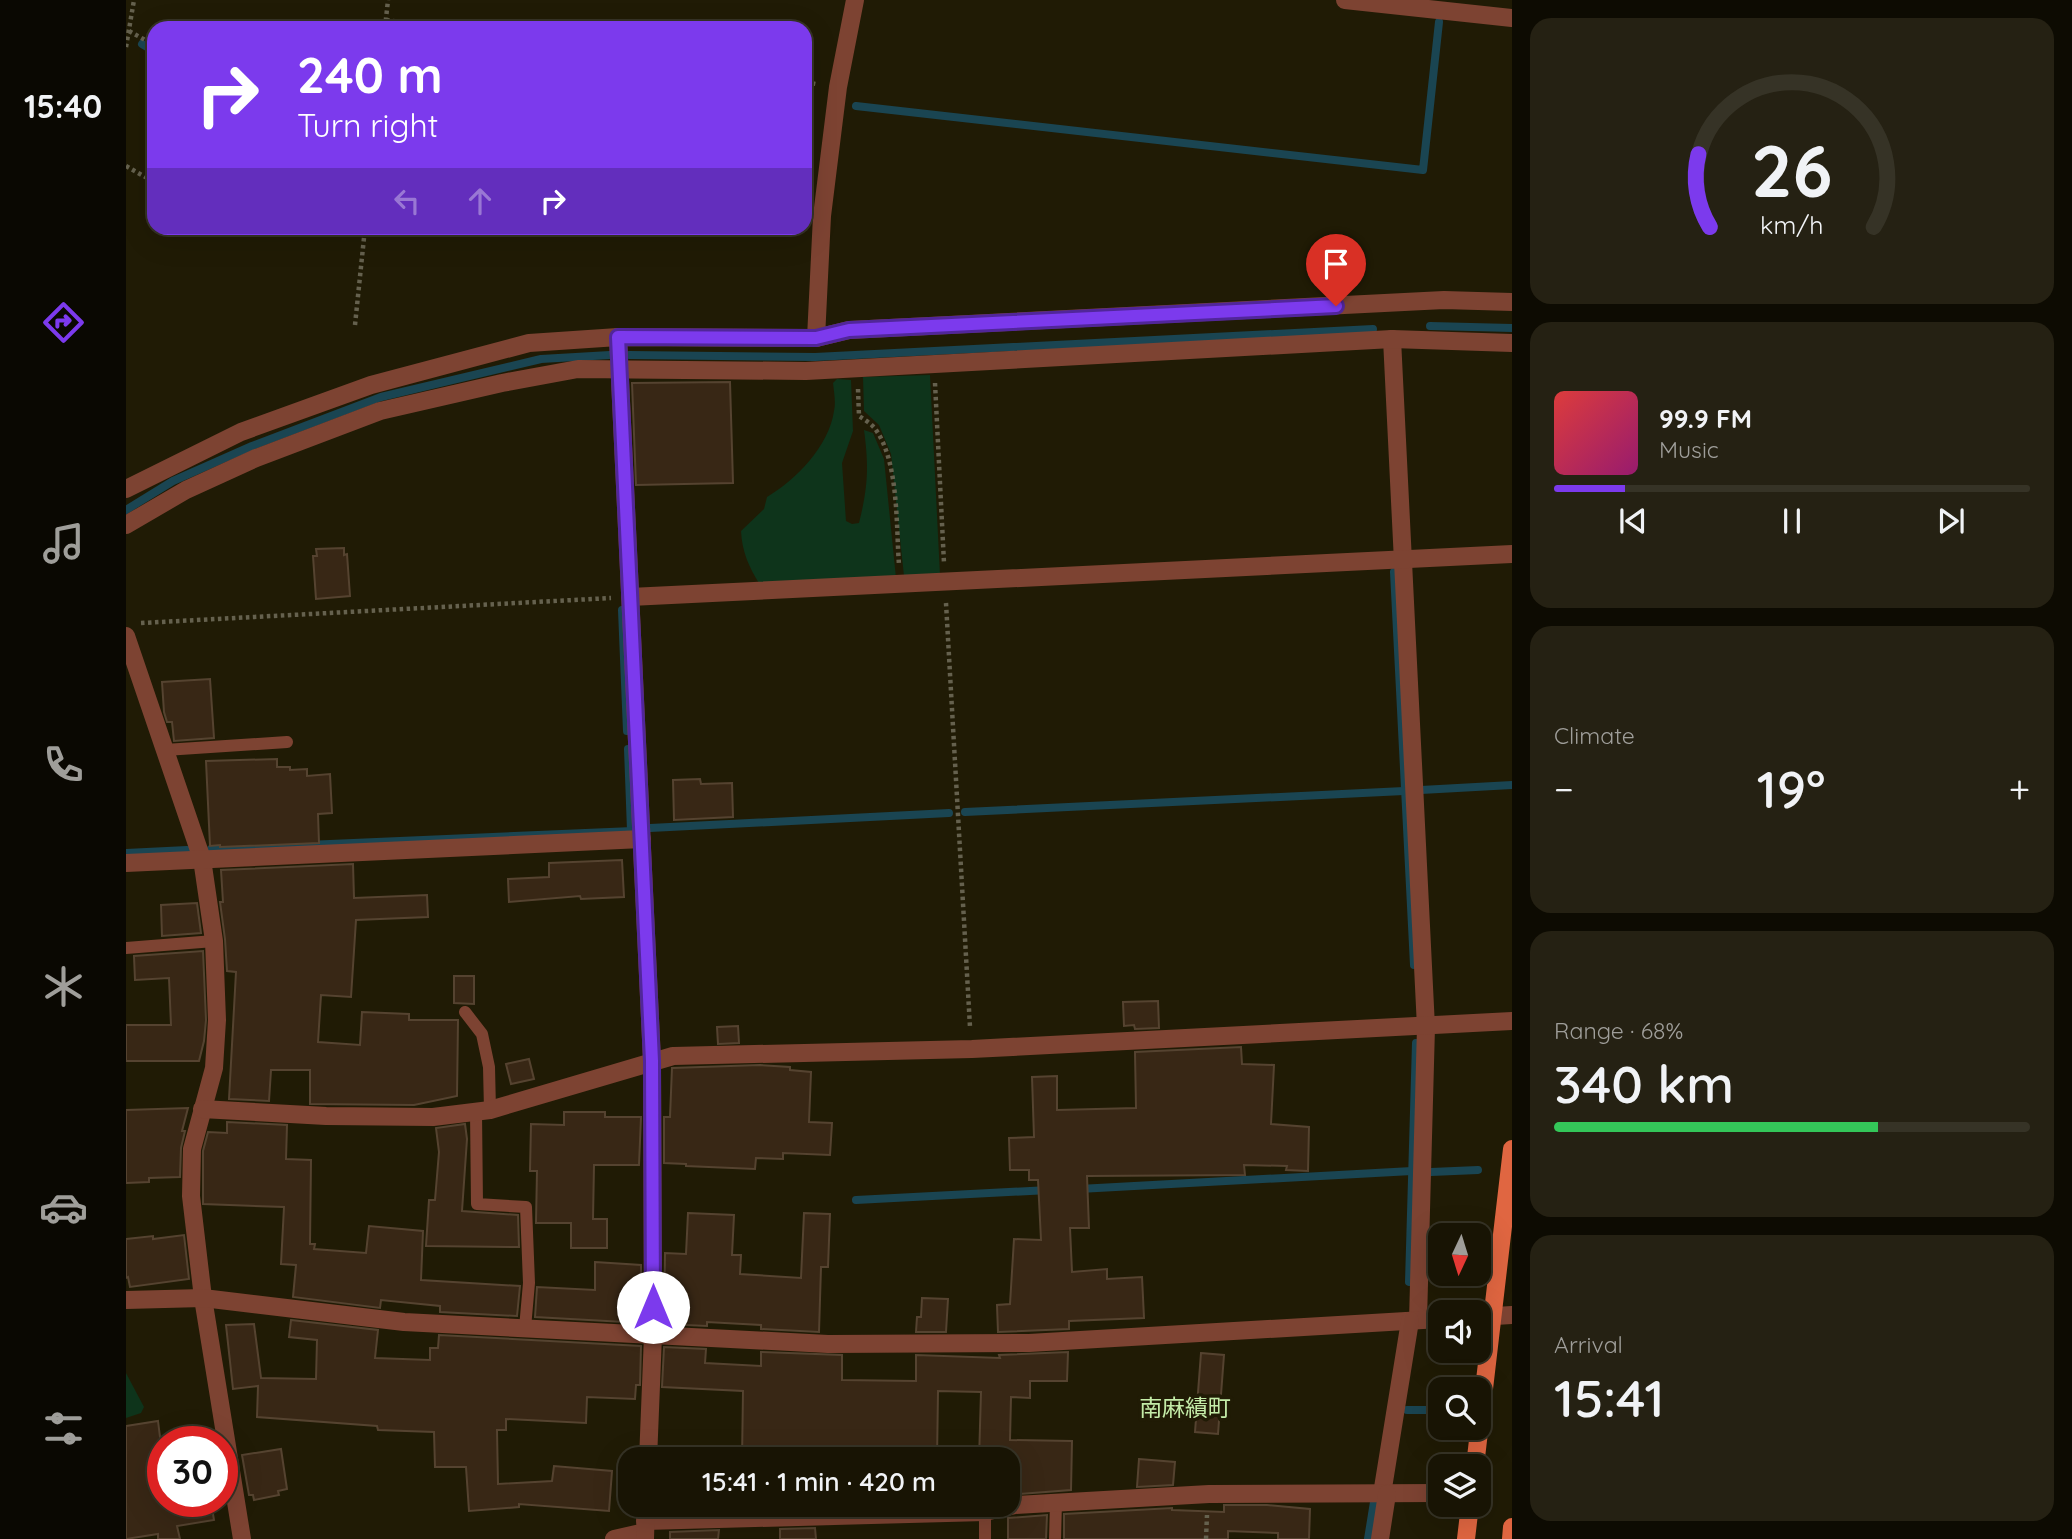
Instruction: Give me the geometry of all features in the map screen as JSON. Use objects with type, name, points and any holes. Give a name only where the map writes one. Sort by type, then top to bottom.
[{"type":"main road","points":[[1488,1300],[1512,1149]]},
{"type":"main road","points":[[1476,1454],[1482,1363]]},
{"type":"main road","points":[[1466,1539],[1469,1517]]},
{"type":"main road","points":[[1511,1539],[1512,1527]]},
{"type":"street","points":[[816,338],[822,216],[838,87],[855,0]]},
{"type":"street","points":[[1345,0],[1512,18]]},
{"type":"street","points":[[126,489],[241,432],[371,384],[528,343],[618,337],[816,338],[849,330],[1430,301],[1512,302]]},
{"type":"street","points":[[618,337],[652,1061],[653,1335],[649,1447]]},
{"type":"street","points":[[126,524],[186,490],[256,458],[380,411],[578,369],[806,371],[1392,338],[1512,343]]},
{"type":"street","points":[[1380,1539],[1384,1494],[1414,1320],[1426,1027],[1392,338]]},
{"type":"street","points":[[630,597],[1512,554]]},
{"type":"street","points":[[126,636],[202,859],[214,941],[217,1020],[214,1068],[192,1149],[191,1196],[204,1298],[242,1539]]},
{"type":"street","points":[[126,863],[642,839]]},
{"type":"street","points":[[202,1109],[433,1117],[483,1111],[673,1056],[972,1049],[1512,1021]]},
{"type":"street","points":[[126,1300],[204,1298],[404,1322],[828,1344],[1029,1343],[1428,1319]]},
{"type":"street","points":[[1491,1316],[1512,1315]]},
{"type":"street","points":[[1020,1504],[1209,1494],[1428,1493]]},
{"type":"street","points":[[614,1539],[645,1524],[843,1517]]},
{"type":"lane","points":[[165,750],[287,742]]},
{"type":"lane","points":[[126,948],[214,941]]},
{"type":"lane","points":[[465,1012],[482,1034],[489,1067],[483,1111],[477,1204],[526,1207],[529,1283],[525,1328]]},
{"type":"lane","points":[[1055,1539],[1056,1503]]},
{"type":"lane","points":[[985,1517],[985,1539]]},
{"type":"path","points":[[126,47],[134,0]]},
{"type":"path","points":[[388,0],[386,20],[393,21]]},
{"type":"path","points":[[129,32],[147,41]]},
{"type":"path","points":[[126,166],[147,178]]},
{"type":"path","points":[[355,324],[364,235]]},
{"type":"path","points":[[934,364],[972,1049]]},
{"type":"path","points":[[858,368],[859,416],[875,428],[887,452],[893,486],[900,583]]},
{"type":"path","points":[[140,623],[630,597]]},
{"type":"green space","points":[[930,375],[940,575],[904,576],[891,454],[879,425],[864,411],[863,377]]},
{"type":"green space","points":[[837,379],[851,380],[853,431],[842,463],[846,521],[859,523],[862,510],[867,477],[864,430],[873,433],[884,459],[896,578],[760,585],[747,559],[741,531],[764,509],[767,497],[800,472],[818,449],[831,424],[835,405],[833,383]]},
{"type":"green space","points":[[126,1373],[144,1407],[141,1413],[126,1418]]},
{"type":"building","points":[[730,382],[733,483],[636,485],[632,383]]},
{"type":"building","points":[[344,548],[344,555],[347,554],[350,596],[316,599],[313,556],[317,556],[316,549]]},
{"type":"building","points":[[210,679],[214,738],[174,741],[172,722],[167,722],[164,712],[162,682]]},
{"type":"building","points":[[277,759],[277,767],[290,767],[290,770],[307,769],[307,776],[330,774],[332,813],[318,814],[319,843],[210,846],[206,761]]},
{"type":"building","points":[[700,779],[701,784],[732,783],[733,817],[674,820],[673,780]]},
{"type":"building","points":[[622,860],[624,897],[581,899],[580,896],[509,902],[508,879],[549,877],[549,863]]},
{"type":"building","points":[[353,864],[354,898],[427,895],[428,917],[356,920],[351,997],[321,995],[318,1042],[360,1045],[362,1012],[409,1014],[409,1020],[458,1020],[457,1096],[414,1105],[310,1104],[310,1070],[271,1070],[269,1101],[229,1099],[236,972],[227,971],[220,902],[223,902],[221,870]]},
{"type":"building","points":[[197,903],[201,933],[162,936],[161,905]]},
{"type":"building","points":[[203,951],[206,1020],[199,1061],[126,1061],[126,1025],[171,1025],[169,978],[135,980],[134,956]]},
{"type":"building","points":[[454,976],[474,976],[474,1004],[454,1003]]},
{"type":"building","points":[[1158,1001],[1159,1028],[1135,1029],[1134,1025],[1124,1026],[1123,1002]]},
{"type":"building","points":[[738,1026],[739,1043],[718,1044],[717,1027]]},
{"type":"building","points":[[1241,1047],[1242,1064],[1274,1065],[1271,1124],[1309,1127],[1308,1171],[1286,1170],[1287,1166],[1244,1165],[1245,1175],[1087,1176],[1089,1228],[1070,1228],[1072,1272],[1107,1269],[1107,1279],[1142,1277],[1144,1318],[1069,1321],[1069,1329],[998,1332],[997,1305],[1010,1304],[1014,1239],[1041,1240],[1038,1180],[1029,1180],[1029,1170],[1010,1170],[1009,1138],[1034,1137],[1032,1077],[1057,1076],[1057,1110],[1136,1108],[1135,1052]]},
{"type":"building","points":[[529,1059],[534,1079],[511,1084],[506,1064]]},
{"type":"building","points":[[760,1065],[811,1072],[809,1122],[832,1123],[830,1155],[783,1153],[783,1159],[756,1158],[755,1169],[664,1163],[664,1117],[670,1117],[672,1068]]},
{"type":"building","points":[[188,1108],[182,1131],[185,1131],[181,1148],[180,1177],[149,1178],[149,1182],[126,1183],[126,1110]]},
{"type":"building","points":[[564,1112],[605,1112],[605,1117],[641,1117],[639,1165],[594,1165],[593,1219],[607,1219],[607,1248],[571,1248],[571,1223],[536,1223],[537,1171],[530,1171],[531,1124],[564,1125]]},
{"type":"building","points":[[227,1122],[287,1125],[286,1159],[311,1160],[310,1244],[315,1244],[314,1249],[366,1253],[369,1226],[423,1231],[421,1280],[520,1286],[517,1316],[440,1312],[440,1306],[381,1300],[380,1308],[293,1297],[296,1265],[281,1264],[284,1207],[203,1204],[203,1151],[208,1132],[227,1133]]},
{"type":"building","points":[[465,1124],[467,1139],[462,1211],[518,1215],[519,1247],[426,1246],[429,1200],[435,1200],[439,1152],[436,1128]]},
{"type":"building","points":[[688,1213],[734,1215],[732,1255],[741,1255],[740,1274],[801,1278],[804,1213],[830,1214],[828,1267],[821,1267],[819,1332],[761,1329],[761,1325],[707,1322],[707,1326],[664,1324],[665,1253],[686,1254]]},
{"type":"building","points":[[184,1235],[189,1279],[130,1287],[128,1277],[126,1278],[126,1239]]},
{"type":"building","points":[[595,1262],[641,1265],[642,1323],[535,1317],[537,1287],[595,1290]]},
{"type":"building","points":[[922,1298],[948,1299],[946,1332],[916,1332],[917,1317],[921,1317]]},
{"type":"building","points":[[291,1320],[378,1330],[375,1358],[430,1360],[430,1348],[438,1348],[439,1335],[641,1346],[640,1385],[636,1385],[635,1399],[587,1397],[586,1423],[506,1419],[506,1430],[497,1430],[498,1484],[552,1481],[554,1466],[612,1471],[609,1511],[519,1504],[519,1507],[469,1511],[466,1467],[435,1467],[434,1432],[378,1430],[377,1426],[257,1417],[258,1386],[233,1389],[226,1325],[254,1324],[261,1378],[316,1379],[317,1340],[289,1337]]},
{"type":"building","points":[[664,1347],[706,1349],[705,1363],[761,1366],[761,1352],[842,1355],[842,1380],[916,1381],[916,1355],[1000,1358],[999,1355],[1068,1352],[1067,1381],[1030,1381],[1030,1398],[1011,1397],[1010,1440],[1072,1441],[1071,1490],[1020,1494],[1020,1447],[979,1447],[981,1392],[938,1391],[937,1447],[742,1447],[743,1391],[662,1387]]},
{"type":"building","points":[[1201,1353],[1224,1355],[1218,1434],[1195,1432]]},
{"type":"building","points":[[158,1421],[159,1426],[147,1426],[147,1517],[214,1517],[214,1520],[177,1526],[180,1539],[158,1539],[158,1534],[126,1539],[126,1426]]},
{"type":"building","points":[[281,1449],[287,1489],[278,1491],[279,1495],[254,1500],[253,1495],[249,1495],[242,1455]]},
{"type":"building","points":[[1139,1459],[1175,1462],[1173,1485],[1137,1487]]},
{"type":"building","points":[[1224,1505],[1310,1509],[1309,1539],[1278,1539],[1278,1533],[1228,1531],[1228,1539],[1064,1539],[1064,1514],[1172,1508],[1224,1512]]},
{"type":"building","points":[[1047,1515],[1046,1539],[1008,1539],[1008,1518]]},
{"type":"building","points":[[815,1528],[816,1539],[780,1539],[780,1529]]},
{"type":"building","points":[[719,1530],[718,1539],[670,1539],[670,1532]]},
{"type":"waterway","points":[[856,106],[1423,170],[1439,22]]},
{"type":"waterway","points":[[142,44],[147,47]]},
{"type":"waterway","points":[[1430,326],[1512,328]]},
{"type":"waterway","points":[[629,355],[815,357],[1373,329]]},
{"type":"waterway","points":[[126,510],[173,481],[252,446],[381,397],[541,359],[610,355]]},
{"type":"waterway","points":[[1394,572],[1414,965]]},
{"type":"waterway","points":[[622,610],[627,731]]},
{"type":"waterway","points":[[628,749],[631,830]]},
{"type":"waterway","points":[[1421,790],[1512,785]]},
{"type":"waterway","points":[[965,812],[1404,791]]},
{"type":"waterway","points":[[650,828],[949,813]]},
{"type":"waterway","points":[[211,849],[633,831]]},
{"type":"waterway","points":[[126,853],[187,850]]},
{"type":"waterway","points":[[1409,1282],[1416,1043]]},
{"type":"waterway","points":[[1431,1172],[1478,1170]]},
{"type":"waterway","points":[[1079,1189],[1412,1171]]},
{"type":"waterway","points":[[856,1200],[1049,1190]]},
{"type":"waterway","points":[[1407,1410],[1428,1410]]},
{"type":"waterway","points":[[1368,1539],[1374,1502]]},
{"type":"district","name":"南麻績町","points":[[1185,1408]]},
{"type":"route","points":[[653,1307],[652,1061],[618,337],[816,338],[849,330],[1336,306]]}]
